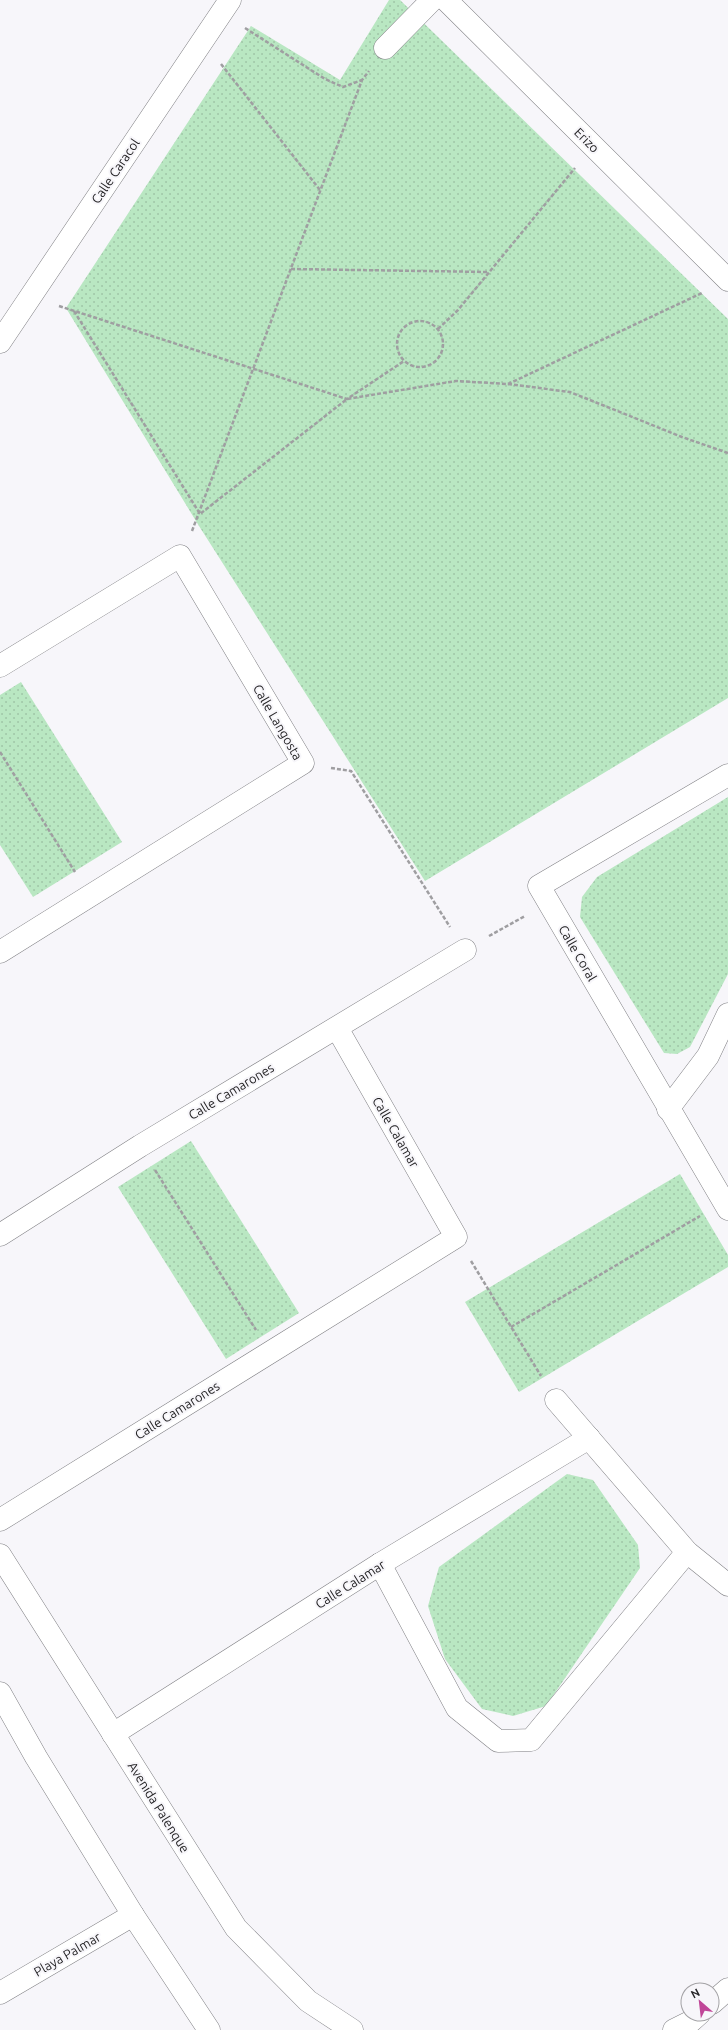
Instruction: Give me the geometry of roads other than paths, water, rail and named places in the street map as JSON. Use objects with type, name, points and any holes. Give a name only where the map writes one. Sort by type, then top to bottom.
[{"type":"street","points":[[385,48],[432,0]]},
{"type":"street","name":"Erizo","points":[[446,0],[728,280]]},
{"type":"street","name":"Calle Caracol","points":[[0,342],[225,6]]},
{"type":"street","name":"Calle Langosta","points":[[0,666],[180,556],[303,763],[0,952]]},
{"type":"street","name":"Calle Coral","points":[[726,1206],[539,886],[728,775]]},
{"type":"street","name":"Calle Camarones","points":[[0,1235],[140,1146],[465,950]]},
{"type":"street","points":[[668,1109],[708,1056],[728,1014]]},
{"type":"street","name":"Calle Calamar","points":[[337,1028],[456,1237]]},
{"type":"street","name":"Calle Camarones","points":[[0,1520],[456,1237]]},
{"type":"street","points":[[556,1400],[687,1552],[728,1585]]},
{"type":"street","name":"Calle Calamar","points":[[113,1734],[380,1564],[589,1438]]},
{"type":"street","points":[[380,1564],[457,1708],[498,1742],[531,1740],[687,1552]]},
{"type":"street","name":"Avenida Palenque","points":[[0,1555],[236,1928],[308,2001],[352,2030]]},
{"type":"street","points":[[2,1703],[133,1915],[209,2030]]},
{"type":"street","name":"Playa Palmar","points":[[0,1993],[133,1915]]},
{"type":"street","points":[[720,1996],[728,1989]]},
{"type":"street","points":[[674,2030],[690,2022]]}]
